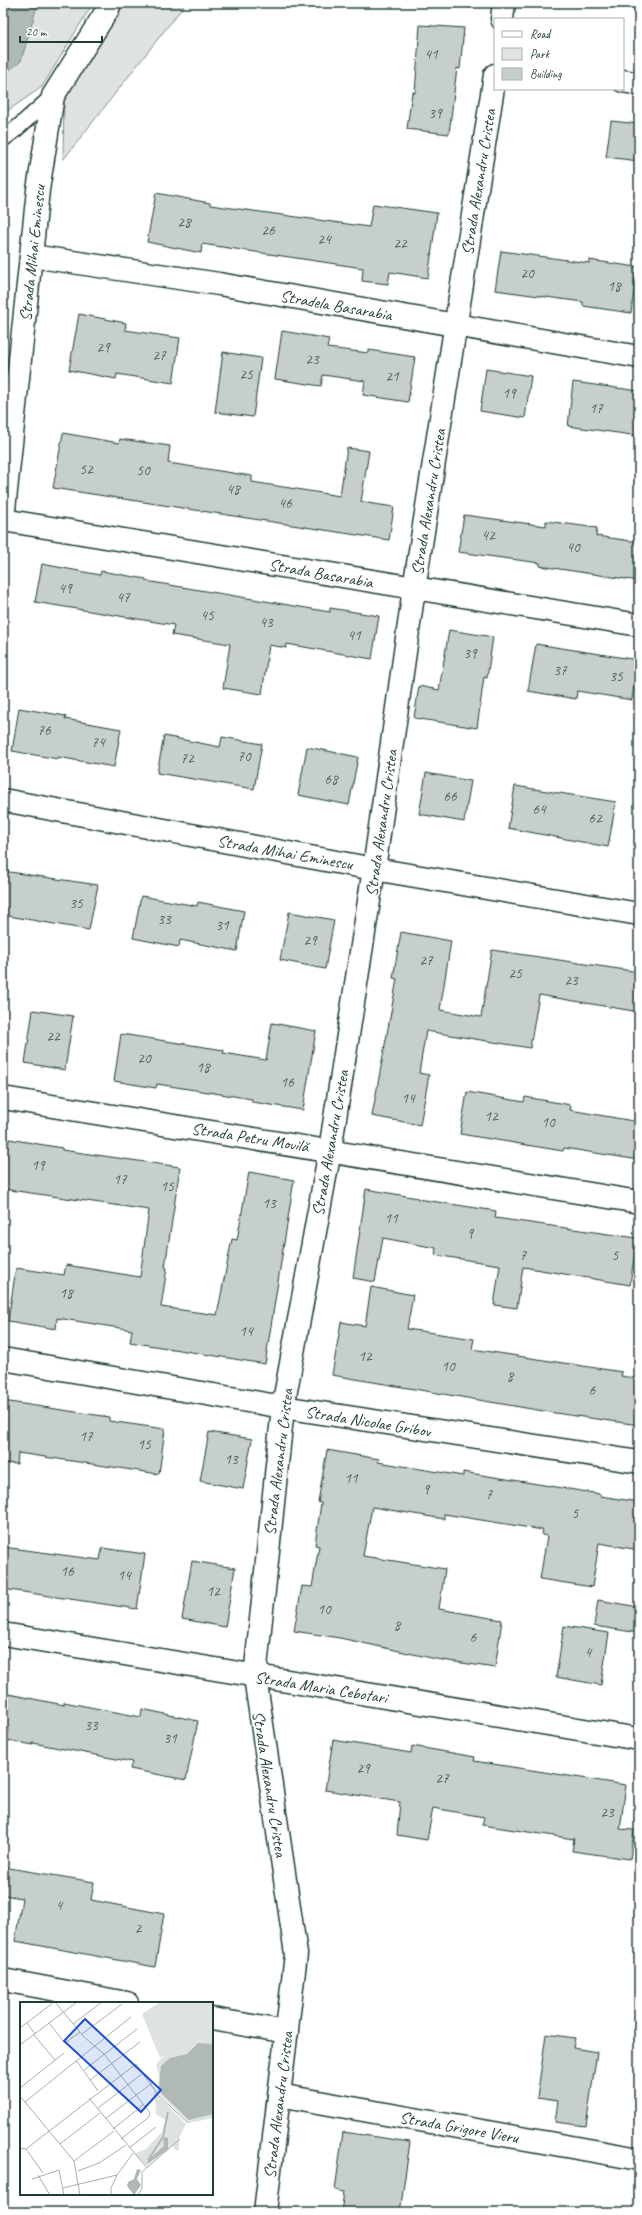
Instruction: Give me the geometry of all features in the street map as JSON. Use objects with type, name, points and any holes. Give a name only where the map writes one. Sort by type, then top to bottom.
[{"type":"street","name":"Strada Mihai Eminescu","points":[[3,519],[38,190],[53,96],[108,9],[110,3]]},
{"type":"street","points":[[502,18],[504,3]]},
{"type":"street","name":"Strada Alexandru Cristea","points":[[265,2212],[296,1954],[254,1677],[283,1408],[330,1150],[374,869],[414,589],[494,81]]},
{"type":"street","points":[[624,81],[639,84]]},
{"type":"street","name":"Stradela Basarabia","points":[[32,256],[219,284],[639,357]]},
{"type":"street","name":"Strada Basarabia","points":[[3,519],[414,589],[639,624]]},
{"type":"street","name":"Strada Mihai Eminescu","points":[[3,800],[374,869],[639,914]]},
{"type":"street","name":"Strada Petru Movilă","points":[[3,1098],[330,1150],[639,1202]]},
{"type":"street","name":"Strada Nicolae Gribov","points":[[3,1359],[283,1408],[639,1462]]},
{"type":"street","name":"Strada Maria Cebotari","points":[[3,1634],[254,1677],[639,1739]]},
{"type":"street","points":[[3,1980],[122,2002]]},
{"type":"street","points":[[213,2019],[287,2032]]},
{"type":"street","name":"Strada Grigore Vieru","points":[[279,2096],[639,2159]]},
{"type":"lane","points":[[3,139],[53,96]]},
{"type":"green space","points":[[3,3],[93,3],[42,87],[3,114]]},
{"type":"green space","points":[[123,3],[186,3],[63,160],[64,96],[117,17]]},
{"type":"shaded area","points":[[3,3],[38,3],[21,61],[3,75]]},
{"type":"building","points":[[420,25],[464,28],[460,69],[457,68],[449,134],[407,129],[412,92],[415,93]]},
{"type":"building","points":[[611,121],[639,124],[639,161],[606,157]]},
{"type":"building","points":[[156,193],[210,203],[210,205],[369,227],[373,204],[437,213],[428,278],[390,272],[388,284],[362,281],[363,268],[202,244],[201,253],[147,242]]},
{"type":"building","points":[[501,251],[589,263],[589,260],[637,267],[631,313],[583,306],[583,302],[495,290]]},
{"type":"building","points":[[79,314],[126,323],[125,330],[180,338],[173,383],[117,374],[116,379],[69,370]]},
{"type":"building","points":[[282,331],[329,339],[327,348],[369,353],[369,350],[415,357],[408,402],[363,395],[365,381],[323,375],[321,386],[275,379]]},
{"type":"building","points":[[223,352],[261,358],[253,417],[215,412]]},
{"type":"building","points":[[486,369],[531,376],[525,418],[480,411]]},
{"type":"building","points":[[573,382],[639,391],[639,436],[568,426]]},
{"type":"building","points":[[63,433],[119,443],[120,439],[170,446],[168,463],[252,476],[252,482],[340,496],[347,448],[369,451],[361,502],[394,507],[389,540],[53,488]]},
{"type":"building","points":[[464,515],[546,526],[546,521],[597,528],[596,536],[639,542],[639,581],[540,566],[540,563],[458,552]]},
{"type":"building","points":[[42,564],[100,575],[101,571],[146,579],[146,581],[330,612],[330,608],[379,616],[372,659],[287,644],[286,648],[269,645],[262,694],[223,688],[230,644],[172,635],[174,625],[35,602]]},
{"type":"building","points":[[449,630],[493,637],[487,678],[484,677],[477,728],[414,718],[419,686],[439,690]]},
{"type":"building","points":[[536,644],[638,660],[632,700],[577,691],[576,699],[528,691]]},
{"type":"building","points":[[19,708],[66,716],[65,719],[121,729],[114,767],[58,757],[58,759],[12,751]]},
{"type":"building","points":[[164,736],[220,747],[222,737],[262,744],[254,789],[157,773]]},
{"type":"building","points":[[307,747],[358,757],[349,805],[298,795]]},
{"type":"building","points":[[426,773],[471,781],[464,822],[419,814]]},
{"type":"building","points":[[515,786],[616,802],[608,847],[508,828]]},
{"type":"building","points":[[3,871],[98,885],[89,930],[3,915]]},
{"type":"building","points":[[141,896],[197,906],[198,902],[244,911],[237,951],[180,940],[179,947],[133,938]]},
{"type":"building","points":[[289,912],[334,920],[325,969],[280,960]]},
{"type":"building","points":[[401,932],[451,941],[440,1010],[481,1017],[492,950],[639,972],[639,1012],[539,995],[530,1048],[426,1031],[419,1073],[429,1075],[420,1125],[372,1116],[397,979],[393,978]]},
{"type":"building","points":[[33,1010],[73,1016],[65,1070],[25,1063]]},
{"type":"building","points":[[272,1023],[316,1031],[303,1110],[252,1102],[252,1099],[157,1084],[156,1088],[114,1081],[121,1034],[224,1050],[223,1053],[266,1060]]},
{"type":"building","points":[[467,1092],[524,1102],[525,1097],[571,1105],[570,1110],[639,1122],[639,1160],[564,1148],[563,1151],[460,1134]]},
{"type":"building","points":[[9,1139],[62,1148],[62,1150],[180,1167],[165,1267],[167,1268],[161,1307],[217,1315],[232,1239],[237,1240],[249,1172],[294,1180],[265,1364],[130,1342],[132,1330],[57,1318],[56,1329],[8,1321],[16,1268],[64,1275],[66,1265],[140,1277],[149,1210],[3,1189],[3,1175]]},
{"type":"building","points":[[366,1189],[496,1211],[495,1218],[637,1238],[630,1285],[523,1267],[517,1308],[494,1305],[500,1265],[435,1255],[436,1248],[383,1238],[375,1282],[353,1278]]},
{"type":"building","points":[[371,1287],[413,1295],[407,1329],[474,1339],[472,1349],[622,1372],[621,1376],[639,1379],[639,1425],[555,1413],[332,1375],[341,1322],[365,1326]]},
{"type":"building","points":[[3,1401],[109,1417],[109,1421],[165,1429],[159,1474],[18,1453],[17,1464],[3,1463]]},
{"type":"building","points":[[209,1432],[252,1439],[243,1489],[200,1481]]},
{"type":"building","points":[[327,1450],[379,1459],[378,1462],[463,1476],[463,1472],[600,1494],[600,1496],[639,1502],[639,1550],[599,1543],[592,1587],[540,1579],[547,1536],[542,1535],[543,1530],[444,1514],[444,1519],[372,1507],[363,1556],[445,1569],[439,1609],[502,1620],[495,1668],[436,1659],[340,1638],[294,1631],[302,1586],[312,1587],[319,1546],[315,1545],[321,1503],[318,1502]]},
{"type":"building","points":[[3,1547],[100,1560],[102,1548],[145,1554],[137,1609],[3,1589]]},
{"type":"building","points":[[192,1561],[235,1568],[225,1627],[182,1619]]},
{"type":"building","points":[[598,1600],[639,1607],[639,1633],[594,1626]]},
{"type":"building","points":[[564,1626],[609,1633],[601,1685],[556,1677]]},
{"type":"building","points":[[3,1693],[64,1705],[64,1702],[141,1717],[142,1709],[198,1721],[186,1780],[130,1769],[132,1762],[33,1743],[33,1745],[3,1739]]},
{"type":"building","points":[[333,1740],[411,1753],[412,1746],[475,1757],[474,1761],[626,1785],[620,1829],[634,1830],[630,1859],[572,1851],[574,1839],[482,1825],[484,1817],[433,1808],[427,1840],[397,1835],[400,1802],[325,1790]]},
{"type":"building","points":[[3,1867],[94,1882],[91,1900],[164,1914],[155,1967],[15,1941],[22,1898],[3,1895]]},
{"type":"building","points":[[546,2034],[575,2038],[573,2048],[597,2052],[586,2126],[555,2122],[558,2101],[537,2098]]},
{"type":"building","points":[[343,2132],[410,2142],[400,2212],[341,2212],[344,2192],[335,2190]]}]
